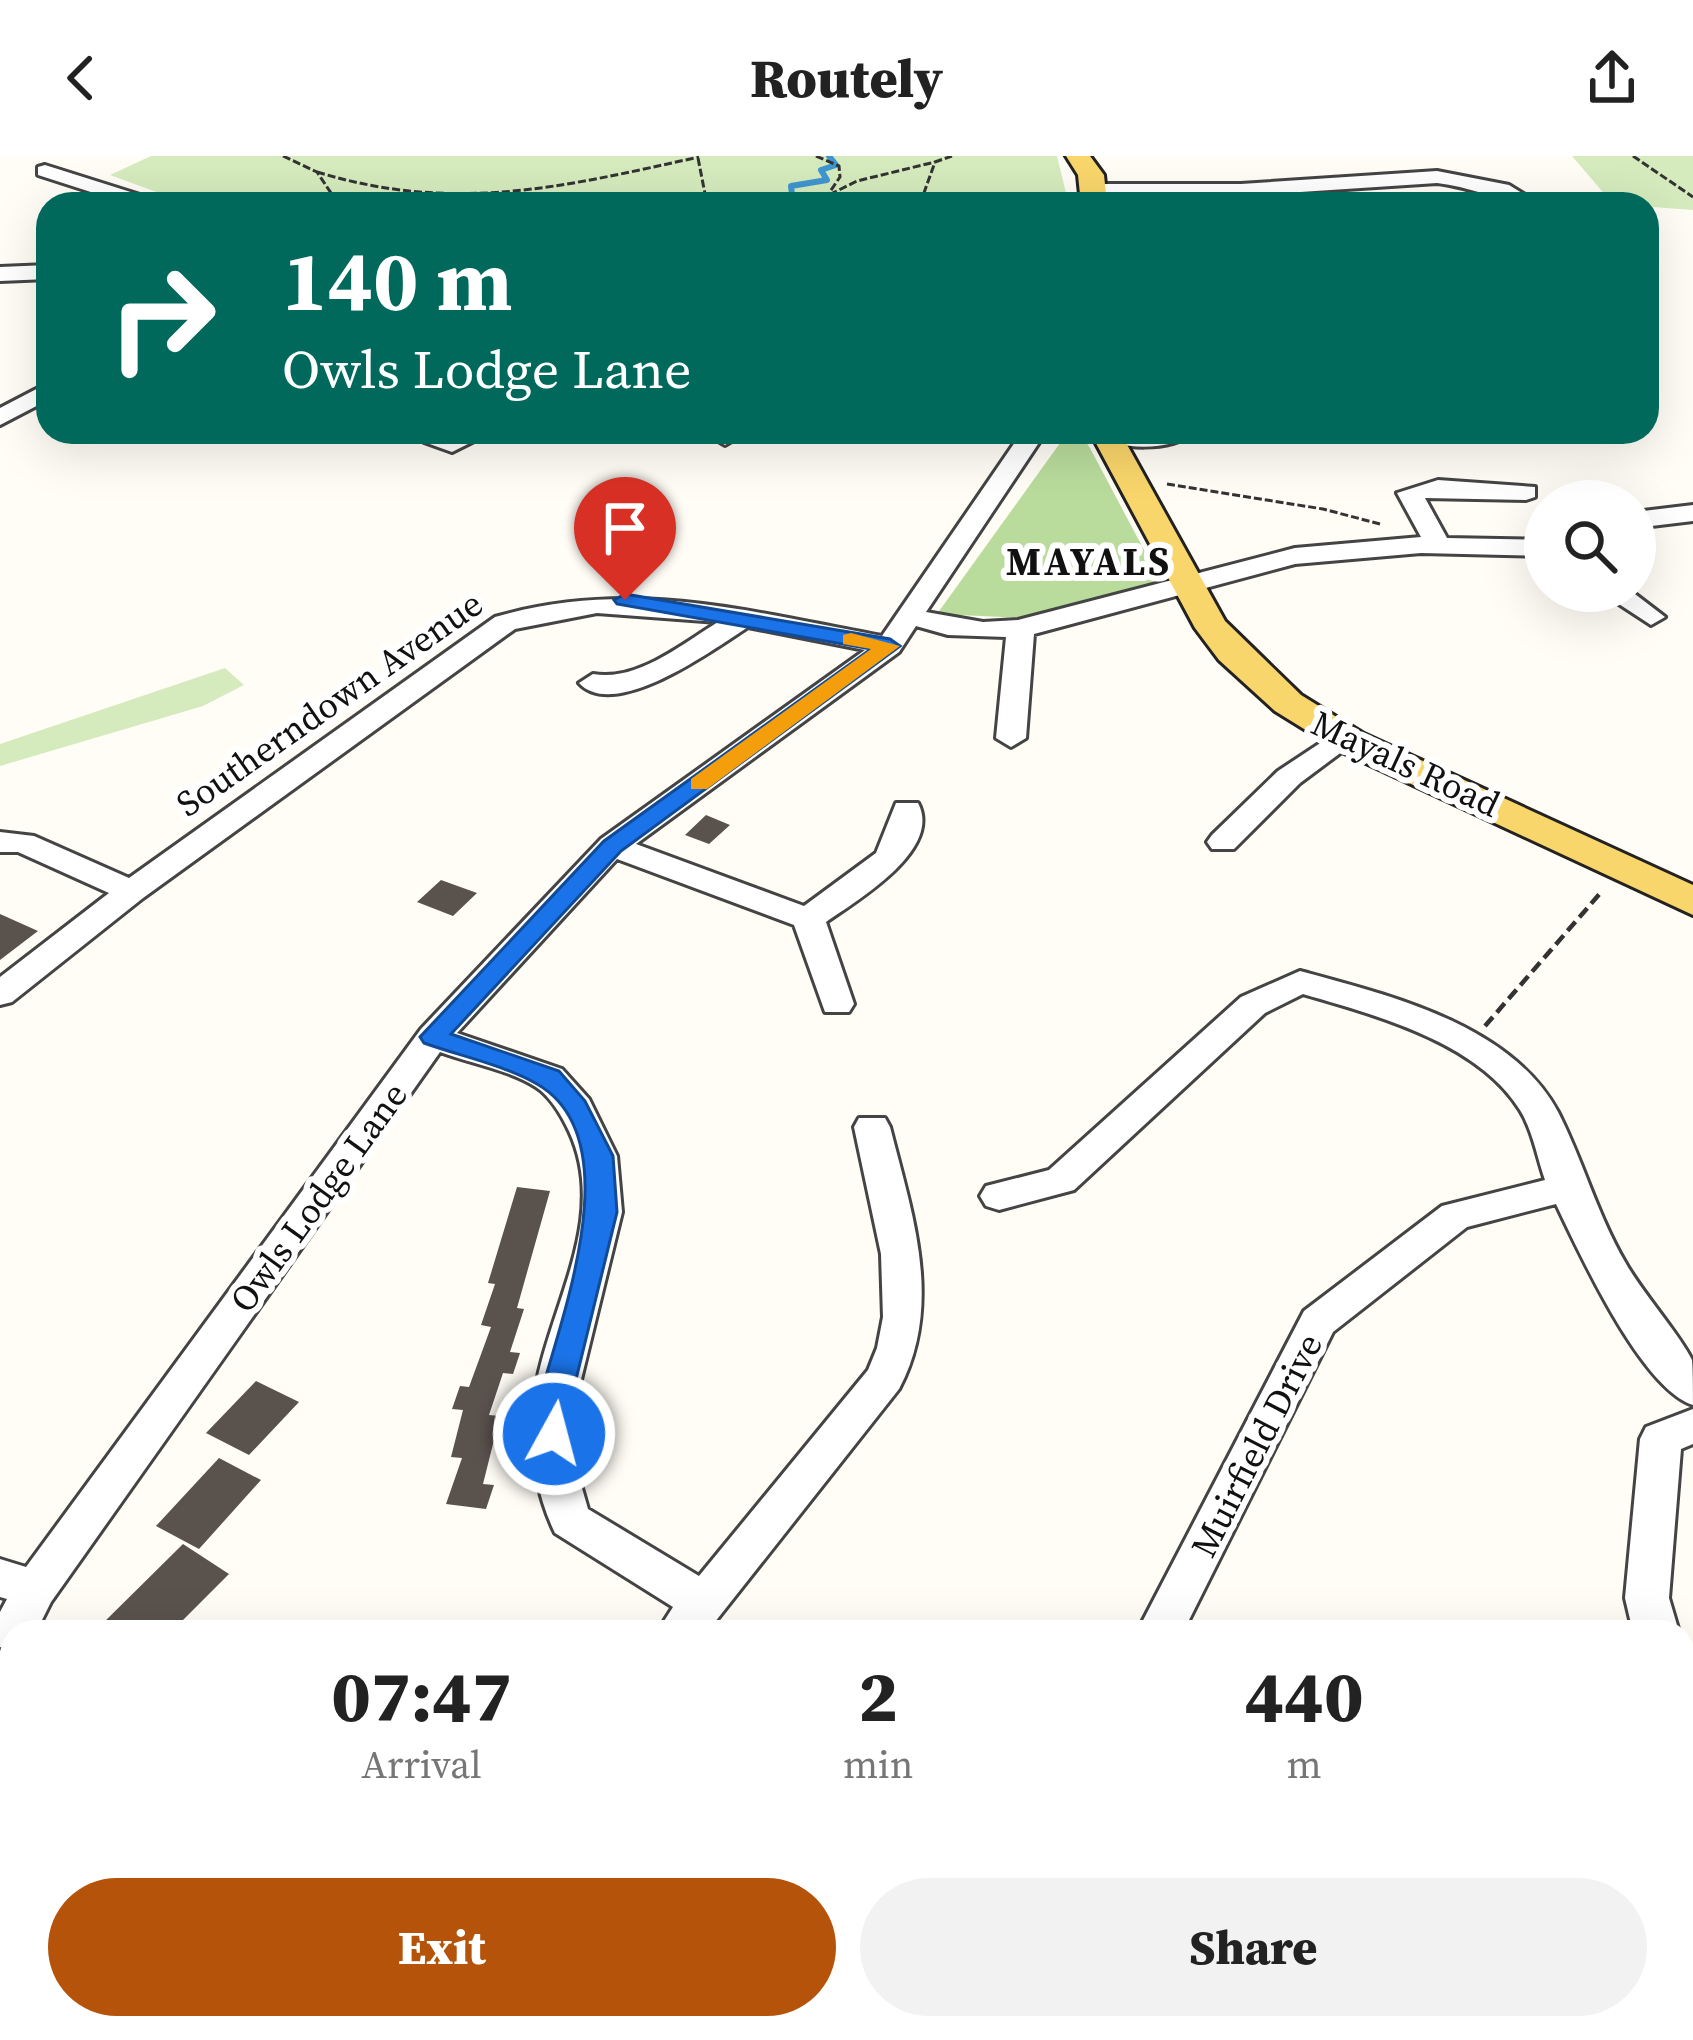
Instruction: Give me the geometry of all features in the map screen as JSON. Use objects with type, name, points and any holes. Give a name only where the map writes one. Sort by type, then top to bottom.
[{"type":"main road","points":[[1078,156],[1092,192]]},
{"type":"main road","name":"Mayals Road","points":[[1112,444],[1206,621],[1235,656],[1291,706],[1340,739],[1624,865],[1693,902]]},
{"type":"street","points":[[1178,192],[1313,184],[1407,166],[1489,170],[1521,192]]},
{"type":"street","points":[[1295,170],[1313,184]]},
{"type":"street","points":[[45,171],[111,192]]},
{"type":"street","points":[[0,274],[36,272]]},
{"type":"street","points":[[0,418],[36,397]]},
{"type":"street","name":"Owls Lodge Lane","points":[[14,1620],[18,1583],[433,1037],[613,846],[890,646],[914,617],[1026,444]]},
{"type":"street","points":[[1429,545],[1410,494],[1438,488],[1524,492]]},
{"type":"street","points":[[1656,517],[1693,513]]},
{"type":"street","points":[[914,617],[945,630],[1020,632],[1294,556],[1429,545],[1524,547]]},
{"type":"street","name":"Southerndown Avenue","points":[[0,994],[132,891],[506,623],[559,606],[625,600],[890,646]]},
{"type":"street","points":[[1644,612],[1651,617]]},
{"type":"street","points":[[593,683],[605,688],[632,683],[738,621]]},
{"type":"street","points":[[1011,738],[1020,632]]},
{"type":"street","points":[[1223,842],[1289,777],[1340,739]]},
{"type":"street","points":[[808,920],[892,857],[907,831],[907,810]]},
{"type":"street","points":[[0,842],[23,843],[132,891]]},
{"type":"street","points":[[613,846],[808,920]]},
{"type":"street","points":[[808,920],[837,1004]]},
{"type":"street","points":[[1000,1196],[1061,1180],[1253,1005],[1300,982],[1382,1006],[1470,1044],[1531,1097],[1568,1188],[1626,1294],[1673,1368],[1693,1389]]},
{"type":"street","points":[[433,1037],[549,1078],[576,1108],[599,1156],[603,1212],[554,1404],[554,1464],[570,1520],[692,1617],[885,1378],[902,1346],[904,1276],[872,1127]]},
{"type":"street","name":"Muirfield Drive","points":[[1166,1620],[1318,1322],[1455,1216],[1568,1188]]},
{"type":"street","points":[[1653,1620],[1647,1598],[1661,1439],[1693,1426]]},
{"type":"path","points":[[284,156],[374,192]]},
{"type":"path","points":[[518,192],[569,186],[699,156],[702,192]]},
{"type":"path","points":[[816,156],[839,166],[840,177],[829,192]]},
{"type":"path","points":[[834,192],[856,181],[952,156]]},
{"type":"path","points":[[1633,156],[1693,197]]},
{"type":"path","points":[[924,192],[935,162]]},
{"type":"path","points":[[317,172],[330,192]]},
{"type":"path","points":[[1124,466],[1137,476],[1186,489],[1323,508],[1416,534],[1429,545]]},
{"type":"path","points":[[1470,1044],[1624,865]]},
{"type":"green space","points":[[151,156],[1057,156],[1066,192],[156,192],[110,175]]},
{"type":"green space","points":[[1572,156],[1693,156],[1693,210],[1659,207],[1659,192],[1603,192]]},
{"type":"green space","points":[[1059,444],[1087,444],[1161,582],[1022,618],[937,614]]},
{"type":"green space","points":[[225,668],[244,685],[203,706],[0,766],[0,744]]},
{"type":"building","points":[[706,815],[730,825],[709,844],[685,835]]},
{"type":"building","points":[[441,880],[477,893],[453,916],[417,902]]},
{"type":"building","points":[[0,914],[38,931],[0,960]]},
{"type":"building","points":[[517,1187],[550,1191],[517,1308],[524,1309],[510,1352],[520,1353],[513,1374],[503,1373],[489,1415],[500,1416],[483,1484],[494,1485],[486,1509],[446,1504],[462,1458],[451,1457],[463,1410],[452,1409],[460,1386],[469,1387],[491,1327],[481,1325],[495,1284],[488,1283]]},
{"type":"building","points":[[256,1381],[299,1402],[249,1455],[206,1433]]},
{"type":"building","points":[[219,1458],[261,1480],[199,1549],[156,1526]]},
{"type":"building","points":[[183,1544],[229,1574],[183,1620],[106,1620]]},
{"type":"waterway","points":[[792,192],[791,186],[827,180],[821,170],[836,165],[829,156]]},
{"type":"slow traffic","points":[[699,784],[890,646],[851,640]]},
{"type":"district","name":"MAYALS","points":[[1089,561]]},
{"type":"route","points":[[554,1434],[554,1404],[603,1212],[599,1156],[576,1108],[549,1078],[433,1037],[613,846],[890,646],[625,600]]}]
